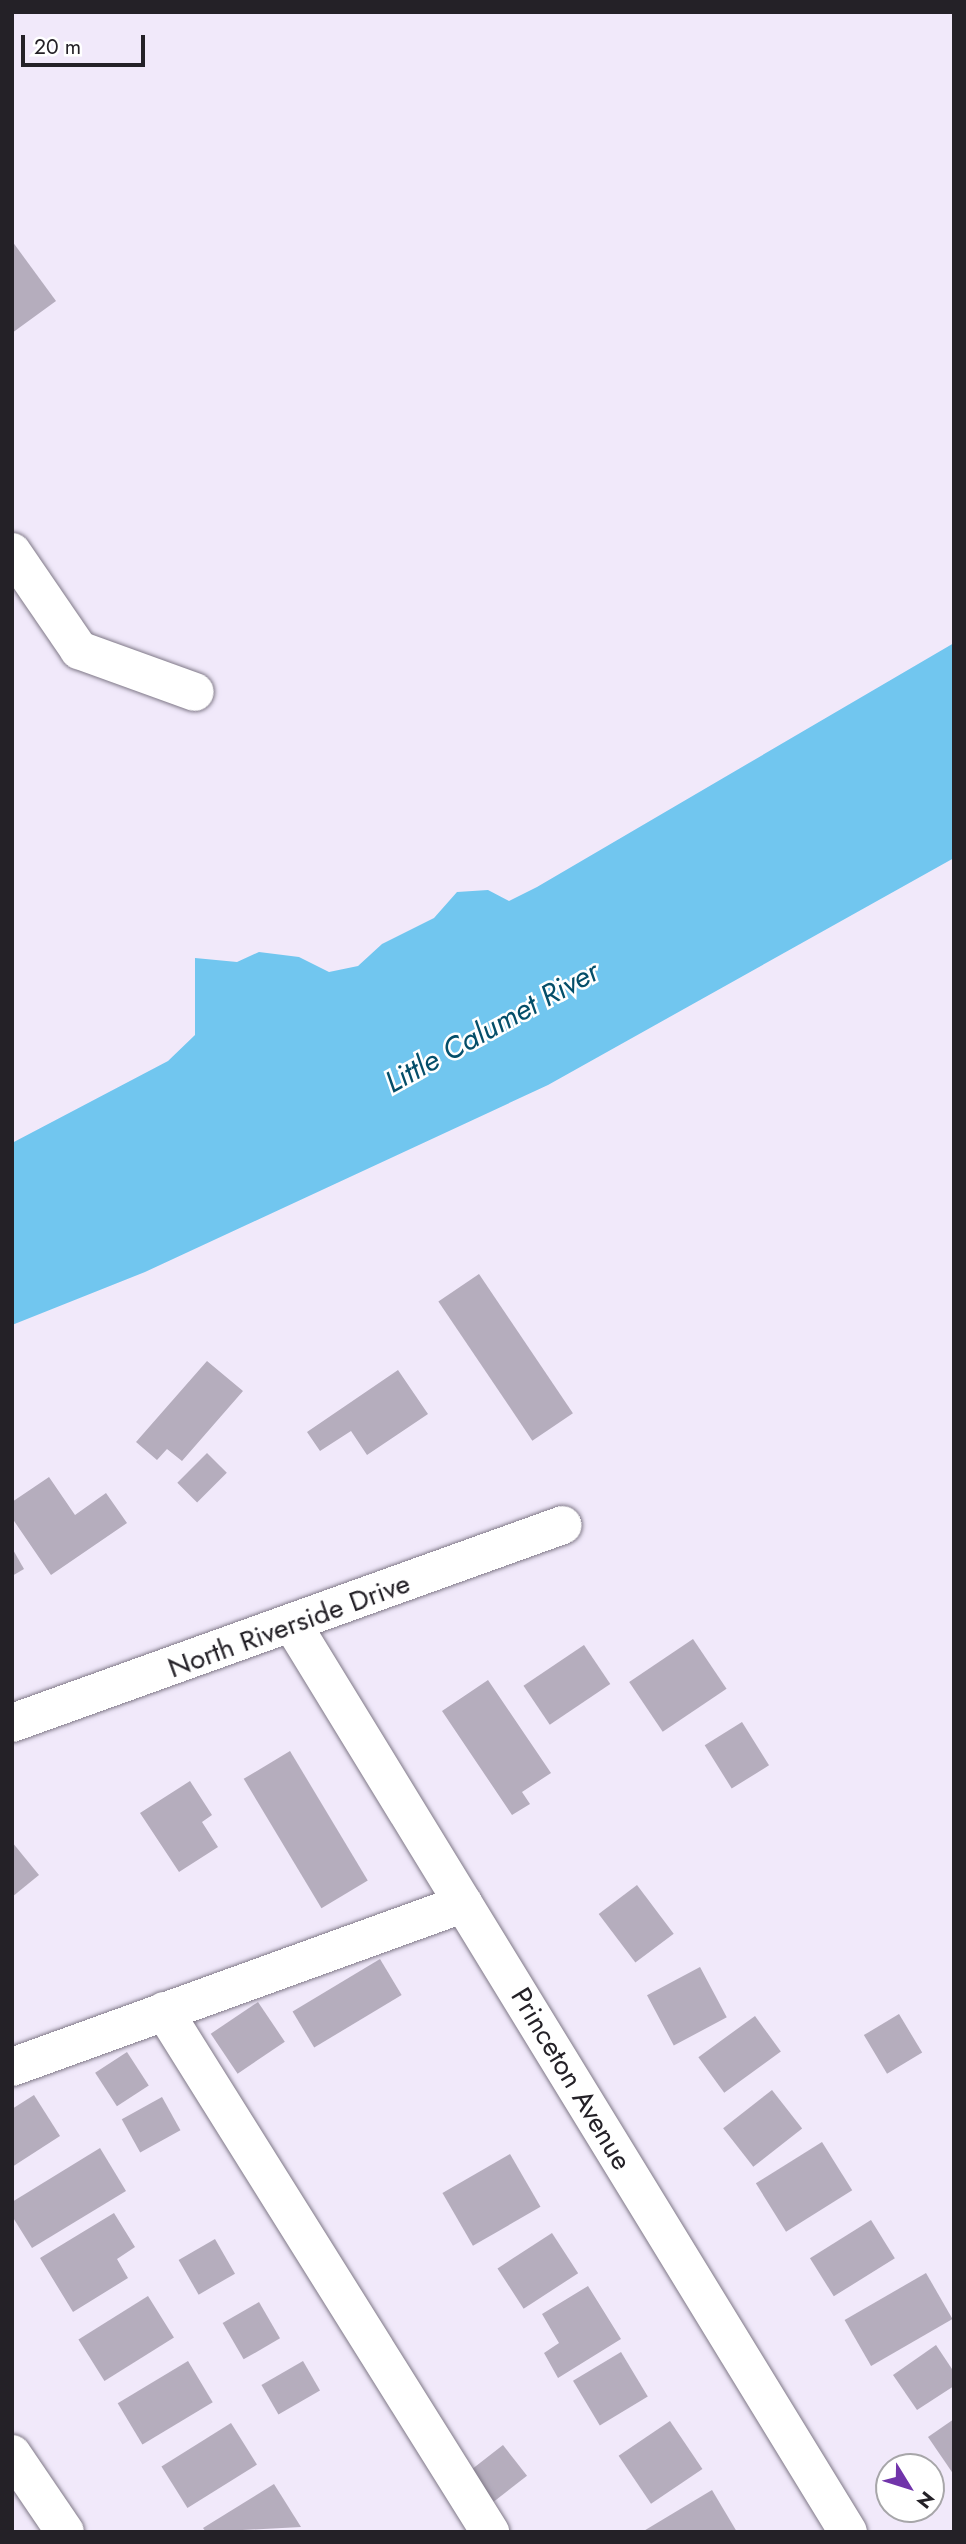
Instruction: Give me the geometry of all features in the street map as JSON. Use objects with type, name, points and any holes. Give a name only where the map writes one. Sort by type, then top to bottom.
[{"type":"street","points":[[12,552],[79,650],[195,692]]},
{"type":"street","name":"North Riverside Drive","points":[[12,1723],[294,1627],[563,1525]]},
{"type":"street","name":"Princeton Avenue","points":[[294,1627],[848,2532]]},
{"type":"street","points":[[12,2067],[463,1904]]},
{"type":"street","points":[[164,2011],[489,2532]]},
{"type":"street","points":[[12,2454],[65,2532]]},
{"type":"water","name":"Little Calumet River","points":[[954,643],[954,858],[548,1085],[145,1272],[12,1325],[12,1143],[168,1061],[195,1035],[195,958],[237,962],[259,952],[299,957],[329,972],[358,966],[382,944],[434,918],[457,892],[488,890],[509,901],[537,887]]},
{"type":"building","points":[[12,241],[56,301],[12,333]]},
{"type":"building","points":[[479,1274],[573,1413],[532,1441],[438,1301]]},
{"type":"building","points":[[207,1361],[243,1391],[182,1461],[167,1449],[157,1460],[136,1442]]},
{"type":"building","points":[[398,1370],[428,1414],[367,1455],[351,1431],[320,1451],[307,1432]]},
{"type":"building","points":[[207,1453],[227,1473],[197,1502],[177,1483]]},
{"type":"building","points":[[49,1477],[75,1515],[106,1493],[127,1523],[51,1575],[12,1518],[12,1502]]},
{"type":"building","points":[[12,1548],[24,1569],[12,1576]]},
{"type":"building","points":[[693,1639],[727,1689],[663,1732],[629,1682]]},
{"type":"building","points":[[584,1645],[610,1684],[550,1725],[523,1686]]},
{"type":"building","points":[[488,1680],[551,1773],[522,1792],[530,1804],[512,1815],[442,1711]]},
{"type":"building","points":[[742,1722],[769,1765],[732,1789],[705,1745]]},
{"type":"building","points":[[290,1751],[368,1880],[321,1908],[244,1779]]},
{"type":"building","points":[[190,1781],[212,1815],[202,1822],[218,1847],[179,1872],[140,1813]]},
{"type":"building","points":[[12,1842],[39,1875],[12,1897]]},
{"type":"building","points":[[637,1885],[674,1934],[635,1963],[599,1914]]},
{"type":"building","points":[[380,1959],[402,1995],[314,2048],[293,2012]]},
{"type":"building","points":[[700,1967],[727,2017],[674,2045],[647,1995]]},
{"type":"building","points":[[258,2002],[285,2042],[238,2074],[211,2034]]},
{"type":"building","points":[[899,2014],[922,2053],[887,2074],[864,2035]]},
{"type":"building","points":[[755,2016],[781,2052],[724,2093],[698,2057]]},
{"type":"building","points":[[127,2052],[149,2086],[117,2106],[95,2073]]},
{"type":"building","points":[[772,2090],[802,2129],[753,2167],[723,2128]]},
{"type":"building","points":[[34,2095],[60,2136],[12,2167],[12,2109]]},
{"type":"building","points":[[162,2097],[180,2130],[140,2153],[122,2119]]},
{"type":"building","points":[[822,2142],[852,2190],[786,2232],[756,2183]]},
{"type":"building","points":[[100,2148],[126,2191],[32,2248],[12,2216],[12,2202]]},
{"type":"building","points":[[510,2154],[540,2207],[473,2246],[442,2193]]},
{"type":"building","points":[[114,2213],[135,2247],[117,2259],[128,2278],[73,2312],[40,2258]]},
{"type":"building","points":[[871,2220],[895,2258],[834,2296],[810,2258]]},
{"type":"building","points":[[552,2233],[578,2273],[524,2309],[497,2268]]},
{"type":"building","points":[[215,2239],[235,2274],[199,2295],[179,2260]]},
{"type":"building","points":[[926,2273],[952,2319],[871,2366],[845,2320]]},
{"type":"building","points":[[588,2286],[621,2339],[558,2378],[544,2353],[559,2343],[542,2314]]},
{"type":"building","points":[[148,2296],[174,2338],[104,2381],[78,2339]]},
{"type":"building","points":[[259,2302],[280,2338],[244,2359],[223,2323]]},
{"type":"building","points":[[936,2345],[954,2372],[954,2386],[917,2410],[893,2375]]},
{"type":"building","points":[[621,2352],[648,2397],[600,2425],[573,2381]]},
{"type":"building","points":[[188,2361],[213,2402],[142,2444],[118,2403]]},
{"type":"building","points":[[303,2361],[320,2390],[278,2414],[261,2385]]},
{"type":"building","points":[[954,2419],[954,2475],[945,2462],[945,2453],[939,2453],[928,2437]]},
{"type":"building","points":[[670,2421],[702,2469],[651,2504],[619,2456]]},
{"type":"building","points":[[231,2423],[257,2465],[187,2508],[161,2466]]},
{"type":"building","points":[[503,2445],[527,2476],[489,2505],[465,2475]]},
{"type":"building","points":[[274,2484],[301,2527],[206,2532],[203,2528]]},
{"type":"building","points":[[712,2490],[737,2532],[642,2532]]}]
